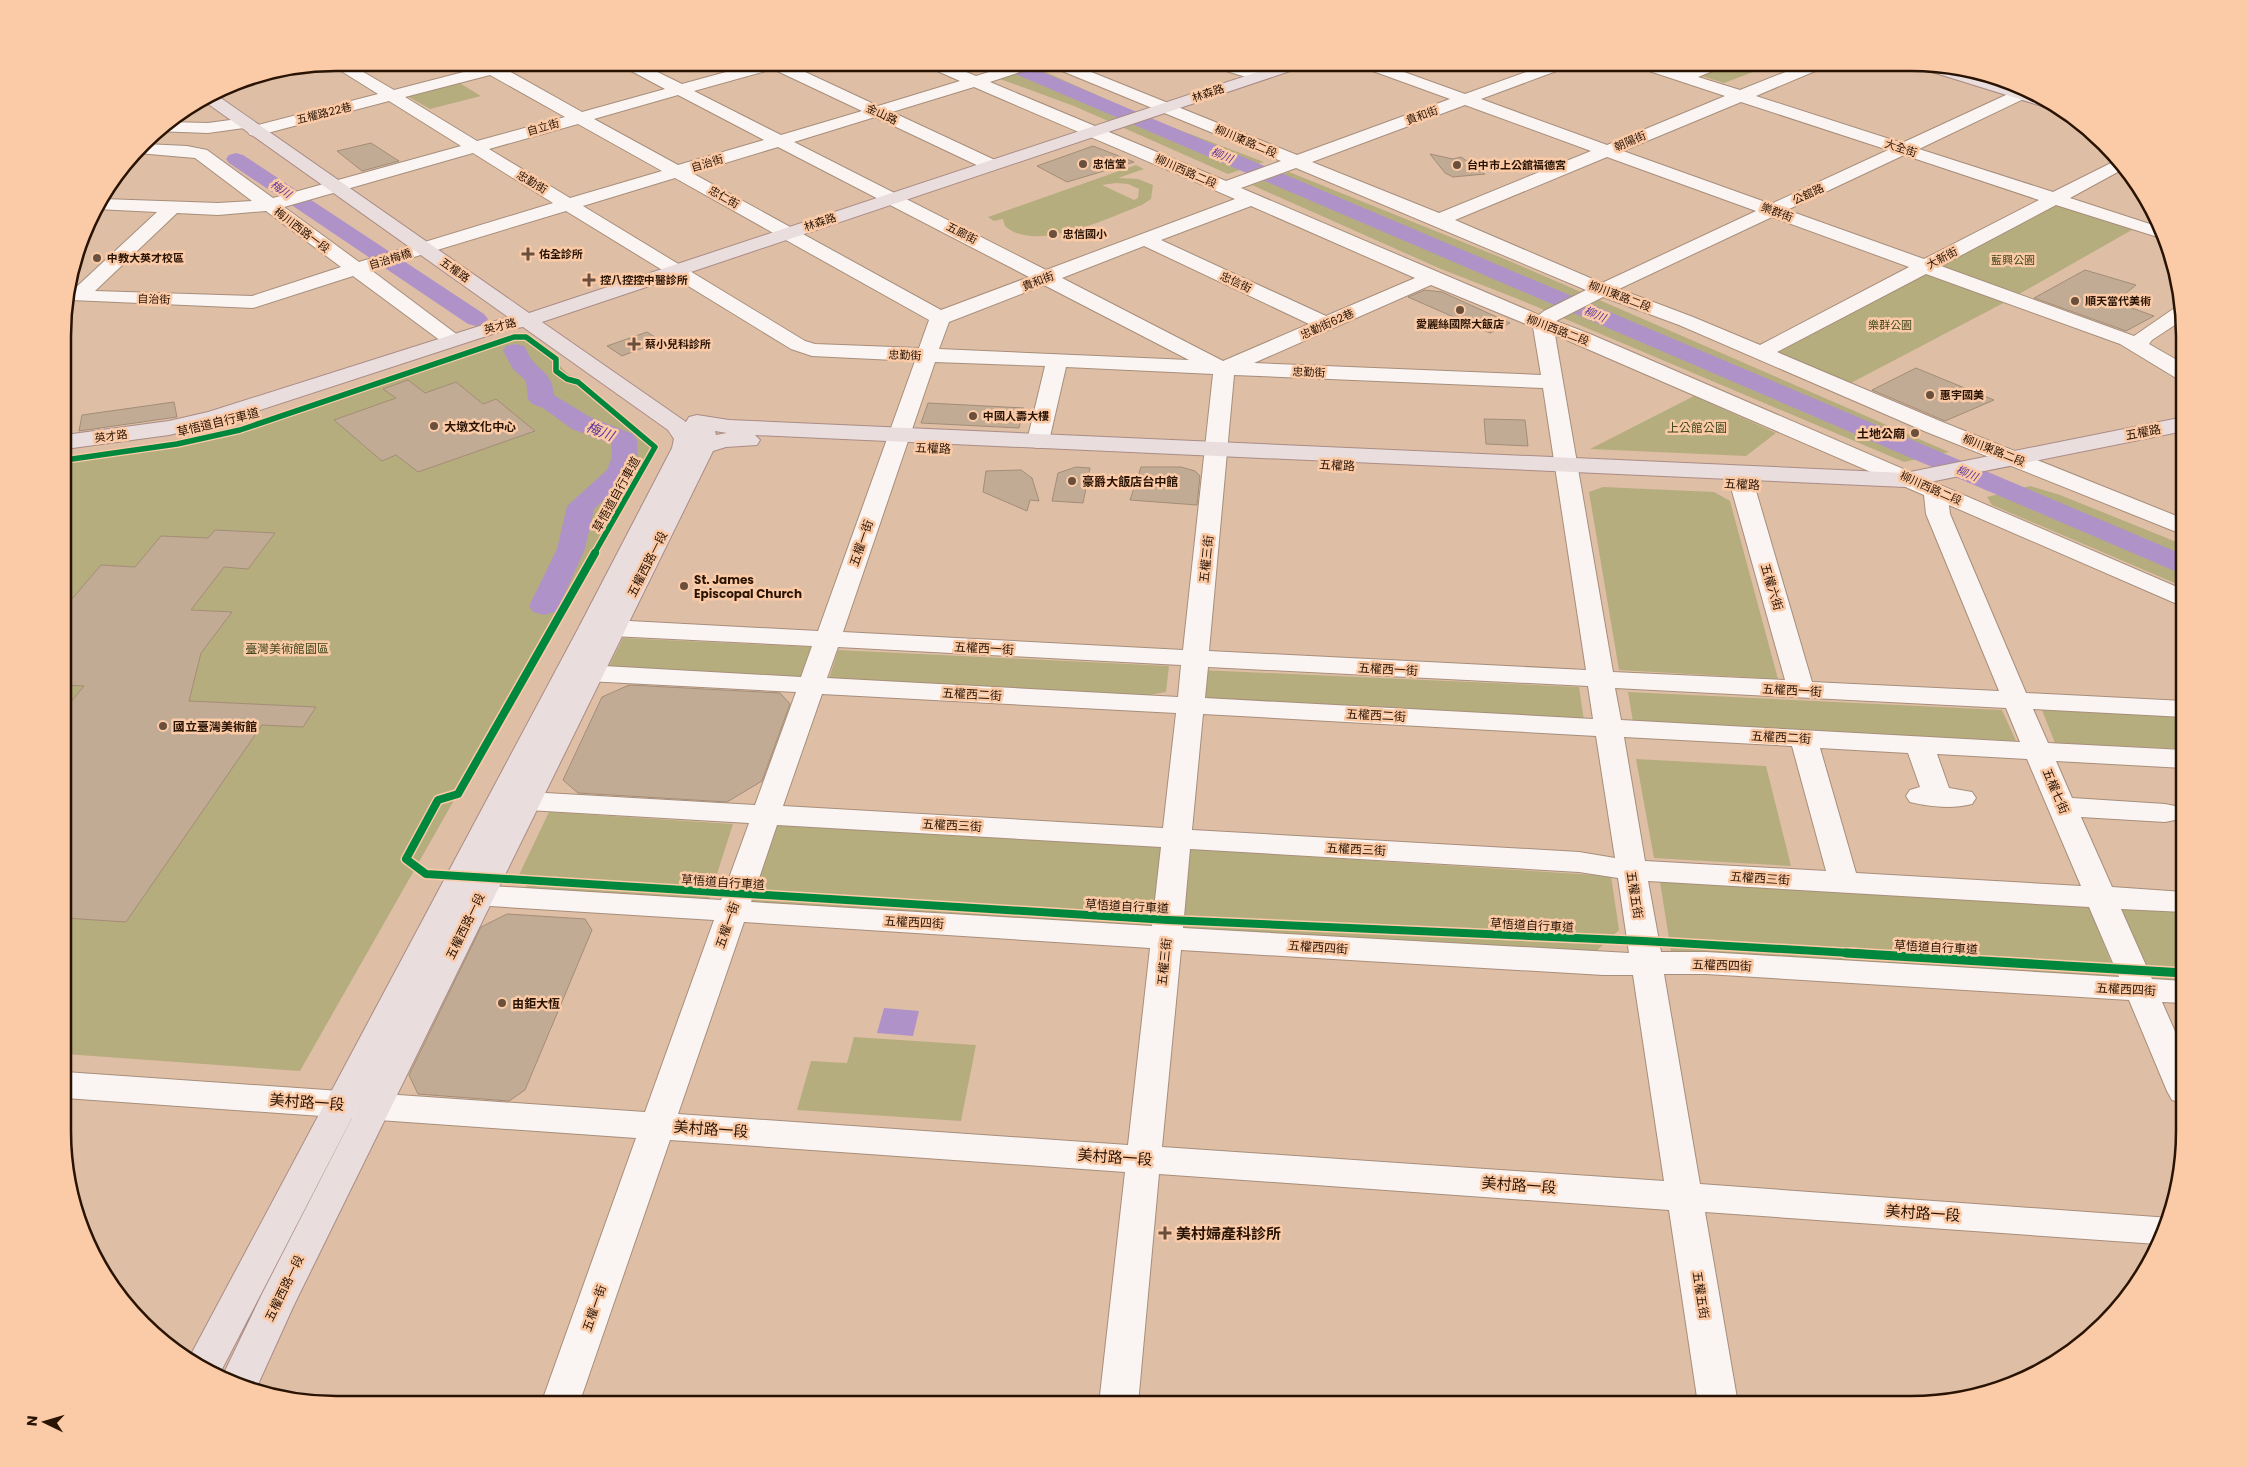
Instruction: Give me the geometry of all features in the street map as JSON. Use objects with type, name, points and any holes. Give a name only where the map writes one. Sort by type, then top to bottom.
[{"type":"main road","name":"林森路","points":[[536,317],[1273,71]]},
{"type":"main road","name":"五權路","points":[[226,96],[258,127]]},
{"type":"main road","name":"五權路","points":[[215,101],[344,184],[703,434],[897,440],[1567,470],[1931,483]]},
{"type":"main road","name":"英才路","points":[[71,441],[168,428],[215,417],[502,324],[536,317]]},
{"type":"main road","name":"英才路","points":[[71,451],[170,438],[219,426],[513,330],[536,317]]},
{"type":"main road","name":"五權路","points":[[2010,465],[2176,426]]},
{"type":"main road","name":"五權西路一段","points":[[241,1378],[275,1305],[359,1106],[603,627],[665,529],[703,434]]},
{"type":"main road","name":"五權路","points":[[1567,470],[1742,484],[1892,492],[1931,483],[1985,463],[2036,467],[2176,439]]},
{"type":"main road","name":"五權路","points":[[897,440],[1038,441],[1216,454]]},
{"type":"main road","points":[[1931,483],[2010,465]]},
{"type":"main road","name":"五權西路一段","points":[[466,894],[528,801],[580,672]]},
{"type":"main road","name":"五權西路一段","points":[[207,1362],[359,1106]]},
{"type":"street","name":"忠勤街","points":[[352,71],[804,348],[837,352],[1552,382]]},
{"type":"street","name":"五權路22巷","points":[[173,127],[258,127],[392,96],[472,71]]},
{"type":"street","name":"忠仁街","points":[[497,71],[940,318]]},
{"type":"street","name":"五廊街","points":[[645,71],[1048,277],[1223,369]]},
{"type":"street","name":"自立街","points":[[278,202],[746,71]]},
{"type":"street","name":"金山路","points":[[792,71],[991,165]]},
{"type":"street","name":"柳川西路二段","points":[[959,71],[983,79],[1094,131],[1233,185],[1251,199],[1431,278],[1519,315],[1547,319],[1931,483],[2176,595]]},
{"type":"street","name":"自治街","points":[[433,246],[1006,71]]},
{"type":"street","name":"柳川東路二段","points":[[1077,71],[1164,108],[1288,165],[1439,220],[1595,293],[1762,352],[1932,426],[2010,465]]},
{"type":"street","points":[[1243,71],[1258,76]]},
{"type":"street","name":"樂群街","points":[[1390,71],[1926,266],[2138,346],[2176,368]]},
{"type":"street","name":"貴和街","points":[[1233,185],[1540,71]]},
{"type":"street","name":"大全街","points":[[1666,71],[2154,231]]},
{"type":"street","points":[[1684,77],[1698,71]]},
{"type":"street","name":"朝陽街","points":[[1439,220],[1800,71]]},
{"type":"street","name":"公舘路","points":[[1547,319],[1595,293],[2020,95]]},
{"type":"street","name":"梅川西路一段","points":[[149,149],[187,151],[201,154],[278,202],[356,269],[452,340]]},
{"type":"street","name":"大新街","points":[[1762,352],[2115,167]]},
{"type":"street","name":"貴和街","points":[[940,318],[1251,199]]},
{"type":"street","points":[[107,204],[234,209],[278,202]]},
{"type":"street","name":"自治街","points":[[74,299],[173,207]]},
{"type":"street","name":"忠信街","points":[[1146,240],[1326,324]]},
{"type":"street","name":"自治梅橋","points":[[356,269],[433,246]]},
{"type":"street","name":"自治街","points":[[74,302],[253,302],[356,269]]},
{"type":"street","name":"忠勤街62巷","points":[[1223,369],[1431,278]]},
{"type":"street","points":[[2138,346],[2144,336],[2175,316]]},
{"type":"street","points":[[897,440],[940,318]]},
{"type":"street","points":[[1547,319],[1552,382],[1567,470]]},
{"type":"street","points":[[1038,441],[1057,361]]},
{"type":"street","points":[[1216,454],[1224,381],[1223,369]]},
{"type":"street","name":"五權一街","points":[[563,1396],[897,440]]},
{"type":"street","name":"五權三街","points":[[1119,1396],[1216,454]]},
{"type":"street","name":"柳川東路二段","points":[[2036,467],[2176,525]]},
{"type":"street","name":"五權五街","points":[[1567,470],[1717,1396]]},
{"type":"street","name":"五權七街","points":[[1931,483],[1938,514],[2176,1073]]},
{"type":"street","name":"五權六街","points":[[1742,484],[1801,691]]},
{"type":"street","name":"五權西一街","points":[[603,627],[2176,710]]},
{"type":"street","name":"五權西二街","points":[[580,672],[2176,758]]},
{"type":"street","points":[[1803,738],[1844,883]]},
{"type":"street","points":[[1919,744],[1939,797]]},
{"type":"street","name":"五權西三街","points":[[528,801],[1579,862],[1631,870],[2176,902]]},
{"type":"street","points":[[2062,807],[2165,813]]},
{"type":"street","name":"五權西四街","points":[[466,894],[1166,938],[1648,965],[1706,963],[2176,992]]},
{"type":"street","name":"美村路一段","points":[[71,1085],[2157,1230]]},
{"type":"green space","points":[[1023,71],[1043,71],[1153,120],[1264,162],[1228,174],[1074,106],[1000,79]]},
{"type":"green space","points":[[1685,71],[1756,71],[1724,83]]},
{"type":"green space","points":[[458,82],[481,96],[430,109],[407,96]]},
{"type":"green space","points":[[1136,165],[1144,169],[1118,178],[1138,179],[1153,185],[1151,199],[1142,205],[1092,224],[1053,235],[1035,236],[1018,234],[1005,226],[1003,219],[994,221],[988,217]],"holes":[[[1128,184],[1139,189],[1138,198],[1134,200],[1102,185]]]},
{"type":"green space","points":[[1289,172],[1505,259],[1949,452],[1904,462],[1518,299],[1441,269],[1252,185]]},
{"type":"green space","name":"藍興公園","points":[[2057,201],[2137,227],[2014,297],[1931,266]]},
{"type":"green space","name":"樂群公園","points":[[1926,269],[2011,299],[1849,384],[1769,351]]},
{"type":"green space","name":"臺灣美術館園區","points":[[514,337],[530,341],[543,349],[566,372],[655,447],[300,1071],[71,1054],[71,459],[177,444],[240,430]]},
{"type":"green space","name":"上公館公園","points":[[1694,396],[1776,433],[1746,456],[1590,449]]},
{"type":"green space","points":[[2030,486],[2060,495],[2176,542],[2176,584],[1992,505],[1987,497]]},
{"type":"green space","points":[[1603,487],[1714,492],[1730,501],[1778,679],[1619,670],[1589,492]]},
{"type":"green space","points":[[623,638],[813,647],[801,682],[606,672]]},
{"type":"green space","points":[[838,650],[1169,666],[1166,692],[1138,697],[828,682]]},
{"type":"green space","points":[[1201,670],[1579,687],[1584,721],[1199,699]]},
{"type":"green space","points":[[1628,692],[2002,710],[2016,741],[1633,722]]},
{"type":"green space","points":[[2042,710],[2176,717],[2176,749],[2055,743]]},
{"type":"green space","points":[[1636,759],[1766,766],[1791,866],[1654,858]]},
{"type":"green space","points":[[549,812],[733,824],[708,902],[532,891],[517,879]]},
{"type":"green space","points":[[775,825],[1168,848],[1159,929],[748,904]]},
{"type":"green space","points":[[1190,849],[1611,876],[1619,930],[1593,954],[1182,931]]},
{"type":"green space","points":[[1660,882],[2089,907],[2117,977],[1671,951]]},
{"type":"green space","points":[[2120,908],[2176,911],[2176,981],[2150,979]]},
{"type":"green space","points":[[854,1037],[976,1045],[961,1121],[797,1110],[811,1061],[847,1063]]},
{"type":"shaded area","points":[[884,1008],[919,1011],[913,1036],[877,1033]]},
{"type":"building","points":[[371,143],[399,161],[362,171],[337,151]]},
{"type":"building","name":"忠信堂","points":[[1093,146],[1134,162],[1067,182],[1037,166]]},
{"type":"building","name":"台中市上公舘福德宮","points":[[1430,154],[1453,159],[1461,157],[1485,174],[1453,177],[1445,173]]},
{"type":"building","name":"順天當代美術","points":[[2085,270],[2136,285],[2115,302],[2154,316],[2126,331],[2034,298]]},
{"type":"building","name":"愛麗絲國際大飯店","points":[[1425,290],[1442,292],[1510,323],[1490,333],[1408,297]]},
{"type":"building","name":"蔡小兒科診所","points":[[647,332],[661,341],[622,356],[607,346]]},
{"type":"building","name":"惠宇國美","points":[[1916,368],[1994,400],[1945,421],[1872,390]]},
{"type":"building","name":"大墩文化中心","points":[[408,380],[425,393],[456,382],[483,404],[496,399],[535,431],[418,472],[396,455],[382,461],[334,420],[396,398],[383,389]]},
{"type":"building","points":[[174,402],[177,417],[79,431],[82,415]]},
{"type":"building","name":"中國人壽大樓","points":[[928,403],[1024,408],[1019,428],[921,423]]},
{"type":"building","points":[[1484,419],[1525,420],[1528,446],[1486,444]]},
{"type":"building","name":"豪爵大飯店台中館","points":[[1076,467],[1090,468],[1083,503],[1052,501],[1058,473]]},
{"type":"building","points":[[1141,467],[1181,467],[1195,471],[1200,476],[1197,505],[1130,500]]},
{"type":"building","points":[[1021,470],[1032,478],[1039,501],[1030,500],[1027,511],[983,492],[986,471]]},
{"type":"building","name":"國立臺灣美術館","points":[[215,530],[275,533],[248,569],[224,567],[191,610],[232,612],[201,653],[189,701],[316,707],[303,727],[262,725],[126,922],[71,918],[71,702],[84,686],[71,685],[71,600],[101,565],[135,567],[161,536],[208,538]]},
{"type":"building","points":[[629,685],[780,693],[790,704],[762,781],[727,802],[578,793],[563,780],[602,697]]},
{"type":"building","name":"由鉅大恆","points":[[507,914],[585,919],[592,930],[525,1090],[509,1101],[418,1094],[409,1075],[481,927]]},
{"type":"waterway","name":"柳川","points":[[1025,71],[2176,563]]},
{"type":"waterway","name":"梅川","points":[[236,159],[476,319]]},
{"type":"waterway","name":"梅川","points":[[515,351],[522,364],[535,375],[540,388],[541,399],[552,403],[581,423],[624,440],[625,457],[619,474],[581,506],[571,549],[544,606]]},
{"type":"cycle path","name":"草悟道自行車道","points":[[71,459],[177,444],[240,430],[514,337],[526,337],[556,359],[556,371],[567,379],[578,382],[655,447],[458,794],[438,800],[406,859],[426,874],[1168,920],[1643,941],[2176,973]]},
{"type":"place","name":"忠信堂","points":[[1083,164]]},
{"type":"place","name":"台中市上公舘福德宮","points":[[1457,165]]},
{"type":"place","name":"忠信國小","points":[[1053,234]]},
{"type":"place","name":"佑全診所","points":[[528,254]]},
{"type":"place","name":"中教大英才校區","points":[[97,258]]},
{"type":"place","name":"控八控控中醫診所","points":[[589,280]]},
{"type":"place","name":"順天當代美術","points":[[2075,301]]},
{"type":"place","name":"愛麗絲國際大飯店","points":[[1460,310]]},
{"type":"place","name":"蔡小兒科診所","points":[[634,344]]},
{"type":"place","name":"惠宇國美","points":[[1930,395]]},
{"type":"place","name":"中國人壽大樓","points":[[973,416]]},
{"type":"place","name":"大墩文化中心","points":[[434,426]]},
{"type":"place","name":"土地公廟","points":[[1915,433]]},
{"type":"place","name":"豪爵大飯店台中館","points":[[1072,481]]},
{"type":"place","name":"St. James Episcopal Church","points":[[684,586]]},
{"type":"place","name":"國立臺灣美術館","points":[[163,726]]},
{"type":"place","name":"由鉅大恆","points":[[502,1003]]},
{"type":"place","name":"美村婦產科診所","points":[[1165,1233]]}]
